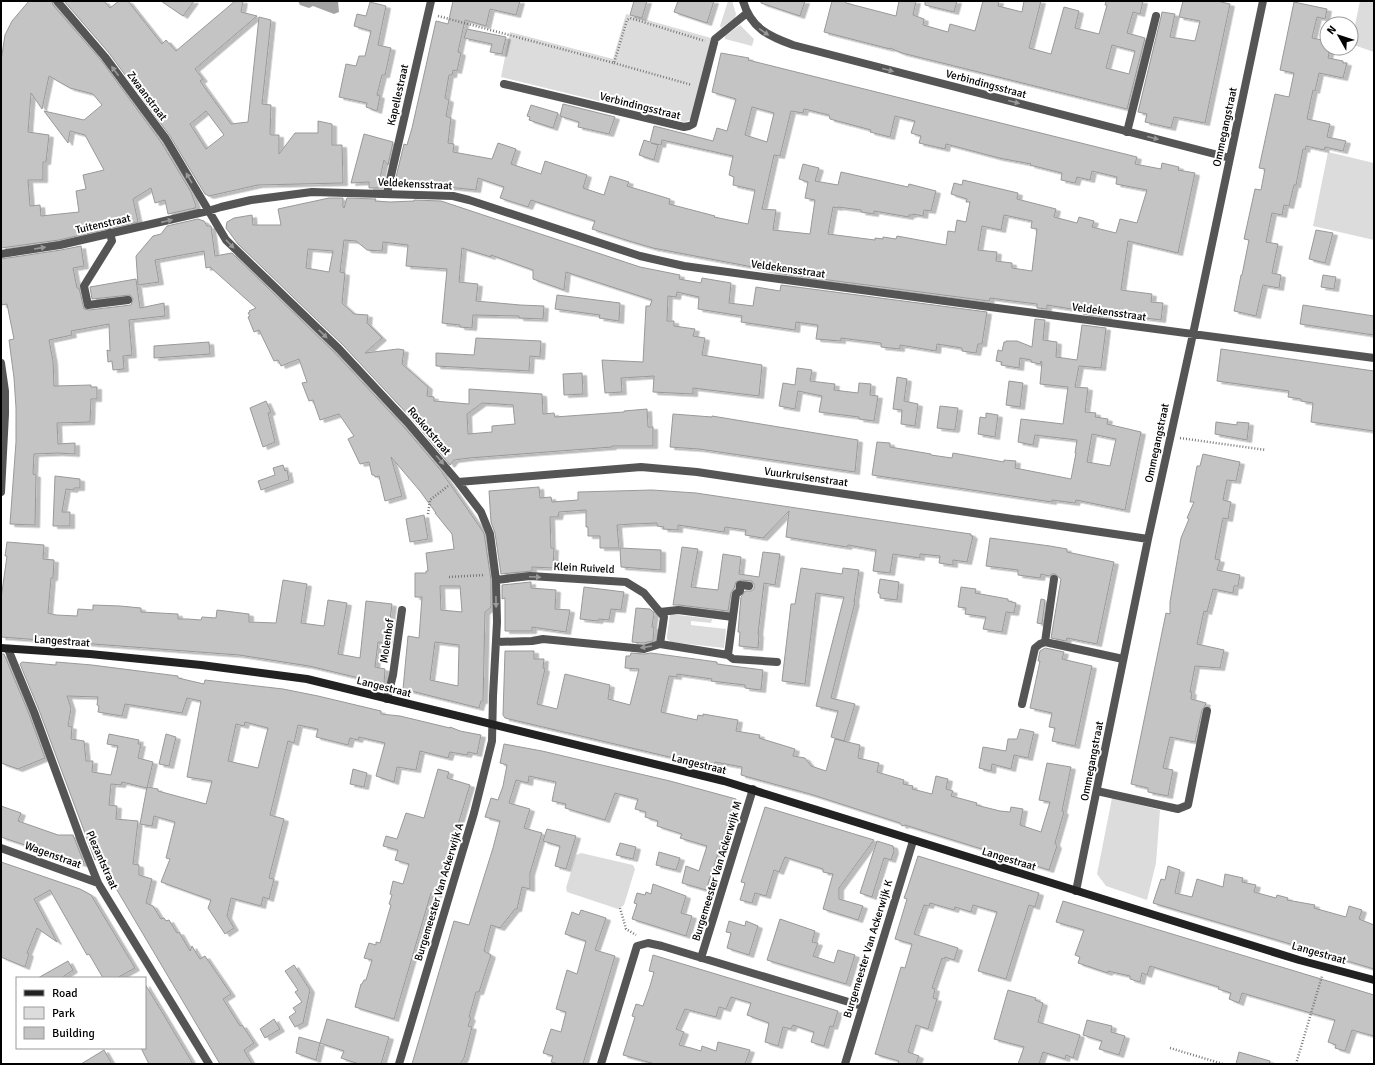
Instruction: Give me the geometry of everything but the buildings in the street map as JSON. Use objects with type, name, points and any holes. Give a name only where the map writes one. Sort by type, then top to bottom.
[{"type":"street","name":"Zwaanstraat","points":[[57,1],[105,57],[166,139],[208,211]]},
{"type":"street","name":"Kapellestraat","points":[[387,193],[431,1]]},
{"type":"street","name":"Verbindingsstraat","points":[[743,1],[753,24],[774,38],[793,45],[1230,158]]},
{"type":"street","name":"Ommegangstraat","points":[[1076,891],[1148,539],[1263,1]]},
{"type":"street","name":"Verbindingsstraat","points":[[504,84],[684,127],[689,126],[693,124],[715,39],[747,13]]},
{"type":"street","points":[[1127,132],[1156,16]]},
{"type":"street","name":"Veldekensstraat","points":[[208,211],[251,200],[312,192],[452,196],[469,200],[640,256],[684,266],[779,280],[1374,358]]},
{"type":"street","name":"Tuitenstraat","points":[[1,254],[60,245],[208,211]]},
{"type":"street","name":"Roskotstraat","points":[[208,211],[226,240],[339,349],[408,423],[457,480],[481,512],[490,534],[496,576],[497,622],[493,725]]},
{"type":"street","points":[[110,234],[112,241],[84,286],[88,305],[128,300]]},
{"type":"street","points":[[1,363],[5,391],[5,414],[1,492]]},
{"type":"street","name":"Vuurkruisenstraat","points":[[457,480],[641,467],[705,473],[1148,539]]},
{"type":"street","name":"Klein Ruiveld","points":[[496,576],[530,576],[626,582],[644,593],[660,612]]},
{"type":"street","points":[[1046,642],[1054,579]]},
{"type":"street","points":[[728,655],[736,594],[740,591],[740,584],[749,586]]},
{"type":"street","name":"Molenhof","points":[[387,699],[394,674],[402,610]]},
{"type":"street","points":[[660,612],[678,610],[733,617]]},
{"type":"street","points":[[660,612],[664,617],[660,644]]},
{"type":"street","points":[[496,642],[532,641],[543,639],[644,649],[660,644],[728,655],[733,659],[778,662]]},
{"type":"street","points":[[1022,704],[1035,648],[1040,644],[1046,642],[1123,660]]},
{"type":"street","name":"Langestraat","points":[[5,648],[90,654],[202,665],[307,679],[753,789],[913,841],[1299,960],[1374,980]]},
{"type":"street","name":"Plezantstraat","points":[[5,648],[34,712],[98,883],[209,1064]]},
{"type":"street","points":[[1097,791],[1178,809],[1188,805],[1207,711]]},
{"type":"street","name":"Burgemeester Van Ackerwijk A","points":[[398,1064],[474,813],[492,741],[493,725]]},
{"type":"street","name":"Burgemeester Van Ackerwijk M","points":[[701,958],[753,789]]},
{"type":"street","name":"Burgemeester Van Ackerwijk K","points":[[845,1064],[913,841]]},
{"type":"street","name":"Wagenstraat","points":[[1,848],[98,883]]},
{"type":"street","points":[[601,1064],[637,946],[648,943],[862,1006]]},
{"type":"path","points":[[428,14],[692,85],[705,78]]},
{"type":"path","points":[[614,63],[627,20],[630,18],[713,44]]},
{"type":"path","points":[[1170,436],[1266,450]]},
{"type":"path","points":[[428,514],[430,500],[457,480]]},
{"type":"path","points":[[449,577],[496,576]]},
{"type":"path","points":[[620,908],[626,929],[636,934],[637,946]]},
{"type":"path","points":[[1296,1064],[1324,966]]},
{"type":"path","points":[[1170,1048],[1223,1064]]},
{"type":"green space","points":[[728,1],[732,1],[736,14],[735,18],[721,28],[720,26]]},
{"type":"green space","points":[[1360,1],[1374,1],[1374,52],[1359,47],[1359,16],[1357,16]]},
{"type":"green space","points":[[626,14],[711,38],[692,119],[685,122],[501,77],[510,32],[613,59]]},
{"type":"green space","points":[[740,25],[754,39],[752,46],[725,39],[725,36]]},
{"type":"green space","points":[[1328,152],[1374,163],[1374,240],[1313,226]]},
{"type":"green space","points":[[670,614],[712,619],[711,623],[691,621],[691,625],[726,629],[724,648],[671,642],[667,639]]},
{"type":"green space","points":[[1112,798],[1160,810],[1156,863],[1147,900],[1106,886],[1097,874]]},
{"type":"green space","points":[[581,853],[633,865],[635,869],[624,905],[618,909],[567,892],[566,888],[576,855]]},
{"type":"shaded area","points":[[298,1],[338,1],[339,12],[334,14],[313,6],[309,8],[300,5]]}]
